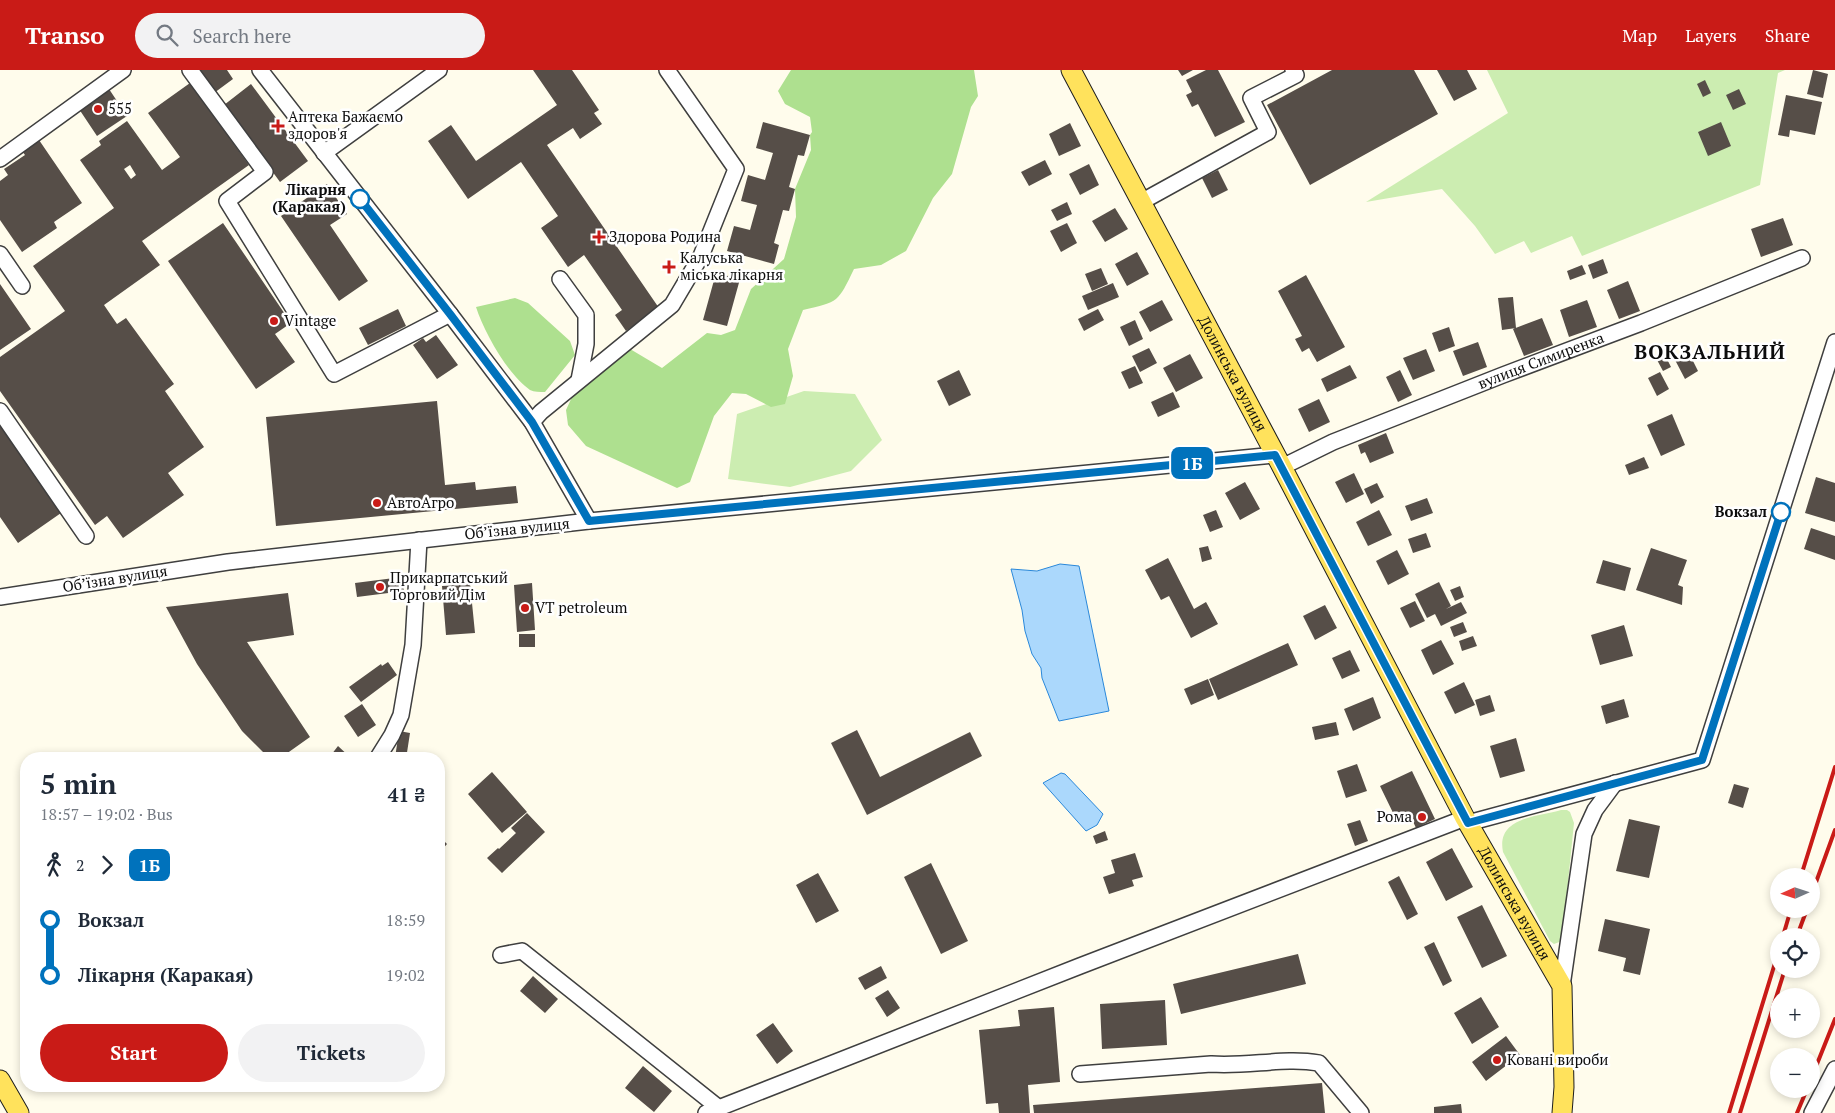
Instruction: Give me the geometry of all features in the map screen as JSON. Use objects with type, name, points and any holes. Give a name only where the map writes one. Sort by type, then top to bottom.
[{"type":"main road","name":"Долинська вулиця","points":[[1071,70],[1467,820],[1562,986],[1564,1087],[1562,1113]]},
{"type":"main road","points":[[0,1080],[19,1113]]},
{"type":"street","points":[[0,159],[123,70]]},
{"type":"street","points":[[190,70],[265,172],[227,201],[334,374],[450,314]]},
{"type":"street","points":[[260,70],[532,422],[589,521]]},
{"type":"street","points":[[324,153],[440,70]]},
{"type":"street","points":[[532,422],[579,380],[672,305],[701,256],[736,169],[667,70]]},
{"type":"street","points":[[1141,202],[1268,132],[1251,98],[1296,75],[1293,70]]},
{"type":"street","points":[[0,254],[22,286]]},
{"type":"street","name":"вулиця Симиренка","points":[[1279,461],[1650,320],[1802,258]]},
{"type":"street","points":[[560,279],[586,315],[586,344],[579,380]]},
{"type":"street","points":[[501,955],[522,951],[713,1110],[1080,966],[1467,820],[1702,760],[1835,342]]},
{"type":"street","points":[[0,411],[86,536]]},
{"type":"street","name":"Обʼїзна вулиця","points":[[0,597],[228,562],[589,521],[1279,461]]},
{"type":"street","points":[[381,752],[401,715],[414,645],[419,540]]},
{"type":"street","points":[[1562,986],[1584,834],[1594,810],[1615,783]]},
{"type":"street","points":[[1080,1074],[1211,1064],[1228,1065],[1302,1060],[1319,1063],[1361,1113]]},
{"type":"street","points":[[1812,1113],[1835,1069]]},
{"type":"green space","points":[[791,70],[974,70],[978,96],[971,107],[952,174],[933,198],[906,251],[881,265],[854,269],[836,299],[824,305],[803,310],[788,349],[793,376],[785,404],[771,407],[746,394],[732,393],[714,416],[690,482],[677,488],[586,446],[568,425],[566,410],[572,397],[625,346],[662,368],[707,333],[721,335],[735,330],[751,289],[784,259],[796,217],[795,189],[811,150],[810,135],[812,132],[810,117],[785,104],[778,91]]},
{"type":"green space","points":[[1487,70],[1785,70],[1778,73],[1760,185],[1582,256],[1572,236],[1531,253],[1524,241],[1495,254],[1475,226],[1442,189],[1366,202],[1508,113]]},
{"type":"green space","points":[[515,298],[528,303],[570,341],[575,355],[545,392],[530,390],[513,374],[491,340],[476,307]]},
{"type":"green space","points":[[804,391],[855,394],[882,440],[851,471],[790,487],[728,479],[737,414]]},
{"type":"green space","points":[[1561,810],[1570,812],[1574,823],[1562,941],[1554,944],[1550,941],[1503,852],[1502,840],[1512,825],[1530,817]]},
{"type":"water","points":[[1060,564],[1079,566],[1109,711],[1059,721],[1042,678],[1041,668],[1032,654],[1011,569],[1037,571]]},
{"type":"water","points":[[1061,773],[1065,774],[1103,814],[1097,825],[1086,831],[1043,783]]},
{"type":"building","points":[[196,70],[227,70],[233,79],[214,93]]},
{"type":"building","points":[[533,70],[572,70],[599,110],[594,113],[602,124],[580,139],[573,128],[547,145],[659,308],[626,331],[615,315],[622,310],[584,255],[568,267],[541,228],[558,216],[521,162],[468,199],[428,141],[451,125],[476,161],[557,105]]},
{"type":"building","points":[[1178,70],[1193,70],[1182,76]]},
{"type":"building","points":[[1206,70],[1218,70],[1245,122],[1215,137],[1198,104],[1192,107],[1186,95],[1192,92],[1186,80]]},
{"type":"building","points":[[1332,70],[1414,70],[1438,114],[1310,185],[1267,105]]},
{"type":"building","points":[[1437,70],[1467,70],[1477,89],[1454,101]]},
{"type":"building","points":[[1813,70],[1828,74],[1823,98],[1807,94]]},
{"type":"building","points":[[1705,80],[1711,93],[1703,97],[1697,84]]},
{"type":"building","points":[[190,83],[249,165],[142,241],[160,265],[104,305],[117,324],[126,318],[174,384],[165,391],[204,447],[168,473],[184,495],[123,538],[107,516],[95,525],[0,391],[0,357],[65,311],[33,266],[114,208],[80,160],[101,145],[99,141],[127,121],[162,170],[180,157],[148,113]],"holes":[[[130,165],[136,175],[131,179],[124,169]]]},
{"type":"building","points":[[251,84],[308,161],[280,182],[224,105]]},
{"type":"building","points":[[109,89],[127,116],[97,136],[79,109]]},
{"type":"building","points":[[1739,89],[1746,104],[1733,110],[1726,95]]},
{"type":"building","points":[[1786,95],[1822,102],[1815,135],[1790,130],[1789,137],[1778,135]]},
{"type":"building","points":[[763,122],[810,135],[804,156],[798,155],[789,187],[795,189],[789,211],[783,210],[774,243],[779,245],[774,264],[727,251],[734,226],[750,230],[757,205],[741,201],[748,175],[765,180],[773,153],[756,148]]},
{"type":"building","points":[[1721,122],[1731,146],[1708,156],[1698,132]]},
{"type":"building","points":[[1070,123],[1081,146],[1059,156],[1049,134]]},
{"type":"building","points":[[39,140],[82,203],[54,222],[57,228],[22,252],[0,220],[0,181],[8,175],[4,169],[25,155],[22,151]]},
{"type":"building","points":[[1045,160],[1052,174],[1029,186],[1021,172]]},
{"type":"building","points":[[1089,164],[1099,185],[1080,195],[1069,174]]},
{"type":"building","points":[[1218,170],[1228,190],[1212,198],[1202,178]]},
{"type":"building","points":[[327,184],[347,214],[330,225],[368,281],[339,301],[281,216]]},
{"type":"building","points":[[1067,202],[1072,214],[1057,221],[1051,210]]},
{"type":"building","points":[[1115,208],[1128,229],[1105,242],[1092,221]]},
{"type":"building","points":[[1783,218],[1793,245],[1761,257],[1751,229]]},
{"type":"building","points":[[223,223],[291,323],[275,334],[295,362],[256,389],[168,261]]},
{"type":"building","points":[[1067,223],[1077,243],[1061,252],[1050,231]]},
{"type":"building","points":[[1137,252],[1149,274],[1127,286],[1115,264]]},
{"type":"building","points":[[1603,259],[1608,273],[1593,279],[1588,265]]},
{"type":"building","points":[[1582,265],[1586,274],[1570,280],[1567,271]]},
{"type":"building","points":[[1101,268],[1108,284],[1092,291],[1085,274]]},
{"type":"building","points":[[716,273],[740,279],[727,326],[703,320]]},
{"type":"building","points":[[1306,275],[1345,347],[1317,362],[1309,348],[1302,352],[1295,339],[1302,336],[1278,291]]},
{"type":"building","points":[[1628,281],[1640,311],[1619,319],[1607,290]]},
{"type":"building","points":[[1113,283],[1119,297],[1088,310],[1082,296]]},
{"type":"building","points":[[0,284],[31,329],[0,350]]},
{"type":"building","points":[[1513,297],[1516,328],[1502,330],[1498,298]]},
{"type":"building","points":[[1162,300],[1173,320],[1150,332],[1139,312]]},
{"type":"building","points":[[1587,300],[1597,327],[1569,337],[1560,310]]},
{"type":"building","points":[[398,309],[406,326],[368,345],[359,328]]},
{"type":"building","points":[[1098,309],[1104,320],[1084,331],[1078,319]]},
{"type":"building","points":[[1542,318],[1553,345],[1524,356],[1513,329]]},
{"type":"building","points":[[1135,320],[1143,339],[1129,346],[1120,327]]},
{"type":"building","points":[[1449,327],[1455,346],[1439,352],[1432,333]]},
{"type":"building","points":[[436,335],[458,365],[437,379],[413,345],[423,338],[426,342]]},
{"type":"building","points":[[1478,342],[1487,367],[1463,376],[1453,351]]},
{"type":"building","points":[[1149,348],[1157,363],[1140,372],[1132,356]]},
{"type":"building","points":[[1426,349],[1435,371],[1413,380],[1403,358]]},
{"type":"building","points":[[1688,351],[1698,371],[1685,379],[1674,358]]},
{"type":"building","points":[[1664,353],[1671,367],[1663,371],[1656,358]]},
{"type":"building","points":[[1190,354],[1203,378],[1176,392],[1163,368]]},
{"type":"building","points":[[1350,365],[1357,378],[1327,392],[1321,379]]},
{"type":"building","points":[[1135,366],[1143,383],[1129,389],[1121,372]]},
{"type":"building","points":[[959,370],[971,395],[949,406],[937,381]]},
{"type":"building","points":[[1400,370],[1412,395],[1398,402],[1386,377]]},
{"type":"building","points":[[1660,372],[1669,389],[1657,396],[1648,378]]},
{"type":"building","points":[[1173,392],[1180,407],[1158,417],[1151,402]]},
{"type":"building","points":[[1319,399],[1330,422],[1309,432],[1298,409]]},
{"type":"building","points":[[437,401],[445,485],[475,482],[476,490],[516,486],[518,503],[276,526],[266,417]]},
{"type":"building","points":[[1672,414],[1685,445],[1661,456],[1647,425]]},
{"type":"building","points":[[0,425],[61,513],[18,543],[0,517]]},
{"type":"building","points":[[1386,433],[1394,453],[1370,463],[1365,452],[1361,454],[1358,445]]},
{"type":"building","points":[[1644,457],[1649,468],[1629,475],[1625,465]]},
{"type":"building","points":[[1354,473],[1364,494],[1346,503],[1335,482]]},
{"type":"building","points":[[1816,477],[1835,483],[1835,522],[1805,513]]},
{"type":"building","points":[[1245,482],[1260,509],[1240,520],[1225,493]]},
{"type":"building","points":[[1377,483],[1384,497],[1371,504],[1364,489]]},
{"type":"building","points":[[1427,498],[1433,513],[1411,521],[1405,506]]},
{"type":"building","points":[[1216,510],[1223,527],[1210,532],[1203,515]]},
{"type":"building","points":[[1379,510],[1392,535],[1368,546],[1356,522]]},
{"type":"building","points":[[1811,528],[1835,536],[1835,560],[1804,549]]},
{"type":"building","points":[[1426,533],[1431,547],[1413,553],[1408,539]]},
{"type":"building","points":[[1208,546],[1212,559],[1202,562],[1199,548]]},
{"type":"building","points":[[1651,548],[1687,560],[1678,585],[1683,587],[1682,605],[1636,590]]},
{"type":"building","points":[[1397,550],[1409,574],[1388,585],[1376,561]]},
{"type":"building","points":[[1168,558],[1194,609],[1206,602],[1218,624],[1191,638],[1169,596],[1161,600],[1145,570]]},
{"type":"building","points":[[1603,560],[1631,568],[1625,591],[1596,583]]},
{"type":"building","name":"Прикарпатський Торговий Дім","points":[[402,577],[404,591],[357,597],[355,583]]},
{"type":"building","points":[[1439,582],[1451,606],[1446,609],[1461,602],[1467,613],[1441,626],[1435,614],[1427,618],[1415,594]]},
{"type":"building","points":[[470,583],[475,633],[446,635],[442,586]]},
{"type":"building","points":[[532,583],[535,630],[517,632],[514,585]]},
{"type":"building","points":[[1460,586],[1464,597],[1455,601],[1450,590]]},
{"type":"building","points":[[288,593],[294,635],[247,642],[310,737],[289,752],[263,752],[242,731],[197,664],[166,607]]},
{"type":"building","points":[[1415,601],[1425,621],[1410,628],[1400,608]]},
{"type":"building","points":[[1325,605],[1337,628],[1315,640],[1303,616]]},
{"type":"building","points":[[1463,622],[1467,632],[1454,637],[1450,627]]},
{"type":"building","points":[[1624,625],[1633,656],[1600,665],[1591,635]]},
{"type":"building","points":[[519,634],[535,634],[535,647],[519,647]]},
{"type":"building","points":[[1473,636],[1477,646],[1462,651],[1459,641]]},
{"type":"building","points":[[1441,640],[1454,664],[1433,675],[1421,650]]},
{"type":"building","points":[[1288,643],[1298,665],[1218,700],[1209,679]]},
{"type":"building","points":[[1350,650],[1360,671],[1342,679],[1332,658]]},
{"type":"building","points":[[388,662],[397,675],[361,702],[349,687],[381,664],[382,666]]},
{"type":"building","points":[[1208,679],[1214,695],[1191,705],[1184,689]]},
{"type":"building","points":[[1464,682],[1475,705],[1455,714],[1444,692]]},
{"type":"building","points":[[1490,695],[1495,711],[1480,716],[1475,700]]},
{"type":"building","points":[[1373,697],[1381,718],[1353,731],[1344,709]]},
{"type":"building","points":[[1624,699],[1629,717],[1606,724],[1601,706]]},
{"type":"building","points":[[362,704],[376,725],[358,737],[344,716]]},
{"type":"building","points":[[1336,722],[1339,735],[1315,740],[1312,727]]},
{"type":"building","points":[[857,730],[880,777],[970,732],[982,756],[867,815],[831,743]]},
{"type":"building","points":[[399,731],[410,733],[407,752],[396,752]]},
{"type":"building","points":[[1516,738],[1525,771],[1500,778],[1490,746]]},
{"type":"building","points":[[338,746],[344,752],[333,752]]},
{"type":"building","points":[[1357,764],[1367,791],[1346,798],[1337,771]]},
{"type":"building","points":[[1412,771],[1435,819],[1416,828],[1410,815],[1397,821],[1380,786]]},
{"type":"building","points":[[492,772],[527,812],[502,833],[468,794]]},
{"type":"building","points":[[1734,784],[1749,788],[1743,808],[1728,803]]},
{"type":"building","points":[[527,813],[545,832],[502,873],[487,858],[516,833],[511,828]]},
{"type":"building","points":[[1629,819],[1660,826],[1649,878],[1616,871]]},
{"type":"building","points":[[1360,820],[1368,841],[1355,846],[1347,824]]},
{"type":"building","points":[[1105,831],[1108,840],[1096,844],[1093,836]]},
{"type":"building","points":[[1452,848],[1473,887],[1446,901],[1426,862]]},
{"type":"building","points":[[1135,853],[1143,877],[1132,880],[1134,886],[1109,894],[1103,877],[1115,873],[1111,860]]},
{"type":"building","points":[[931,863],[968,941],[941,954],[904,877]]},
{"type":"building","points":[[818,873],[839,911],[816,923],[796,885]]},
{"type":"building","points":[[1399,876],[1418,914],[1407,920],[1388,882]]},
{"type":"building","points":[[1482,905],[1507,956],[1482,968],[1457,917]]},
{"type":"building","points":[[1605,919],[1650,929],[1640,975],[1623,971],[1626,958],[1598,951]]},
{"type":"building","points":[[1434,942],[1452,981],[1443,986],[1424,947]]},
{"type":"building","points":[[1298,954],[1306,984],[1181,1014],[1173,984]]},
{"type":"building","points":[[881,966],[887,978],[865,990],[858,978]]},
{"type":"building","points":[[533,976],[558,999],[545,1013],[520,991]]},
{"type":"building","points":[[888,990],[900,1008],[887,1017],[875,998]]},
{"type":"building","points":[[1481,997],[1499,1027],[1472,1044],[1454,1013]]},
{"type":"building","points":[[1165,1000],[1167,1045],[1102,1049],[1100,1004]]},
{"type":"building","points":[[1054,1007],[1060,1082],[1028,1085],[1030,1113],[999,1113],[998,1103],[986,1104],[979,1030],[1020,1026],[1018,1010]]},
{"type":"building","points":[[773,1023],[793,1051],[777,1064],[756,1035]]},
{"type":"building","points":[[1506,1036],[1520,1055],[1486,1081],[1472,1062]]},
{"type":"building","points":[[643,1066],[672,1091],[654,1112],[625,1088]]},
{"type":"building","points":[[1322,1083],[1325,1113],[1034,1113],[1033,1105]]},
{"type":"building","points":[[1461,1104],[1462,1113],[1434,1113],[1434,1107]]},
{"type":"railway","points":[[1803,868],[1835,767]]},
{"type":"railway","points":[[1820,871],[1835,830]]},
{"type":"railway","points":[[1785,928],[1788,918]]},
{"type":"railway","points":[[1800,928],[1804,918]]},
{"type":"railway","points":[[1729,1113],[1770,978]]},
{"type":"railway","points":[[1740,1113],[1782,978]]},
{"type":"railway","points":[[1820,1056],[1835,1019]]},
{"type":"railway","points":[[1797,1113],[1803,1098]]},
{"type":"bus line","name":"1Б","points":[[360,199],[532,422],[589,521],[1275,455],[1468,823],[1702,760],[1781,512]]},
{"type":"place","name":"555","points":[[98,109]]},
{"type":"place","name":"Аптека Бажаємо здоров'я","points":[[278,126]]},
{"type":"place","name":"Лікарня (Каракая)","points":[[360,199]]},
{"type":"place","name":"Здорова Родина","points":[[599,237]]},
{"type":"place","name":"Калуська міська лікарня","points":[[669,267]]},
{"type":"place","name":"Vintage","points":[[274,321]]},
{"type":"place","name":"АвтоАгро","points":[[377,503]]},
{"type":"place","name":"Вокзал","points":[[1781,512]]},
{"type":"place","name":"Прикарпатський Торговий Дім","points":[[380,587]]},
{"type":"place","name":"VT petroleum","points":[[525,608]]},
{"type":"place","name":"Рома","points":[[1422,817]]},
{"type":"place","name":"Ковані вироби","points":[[1497,1060]]},
{"type":"district","name":"ВОКЗАЛЬНИЙ","points":[[1710,352]]}]
